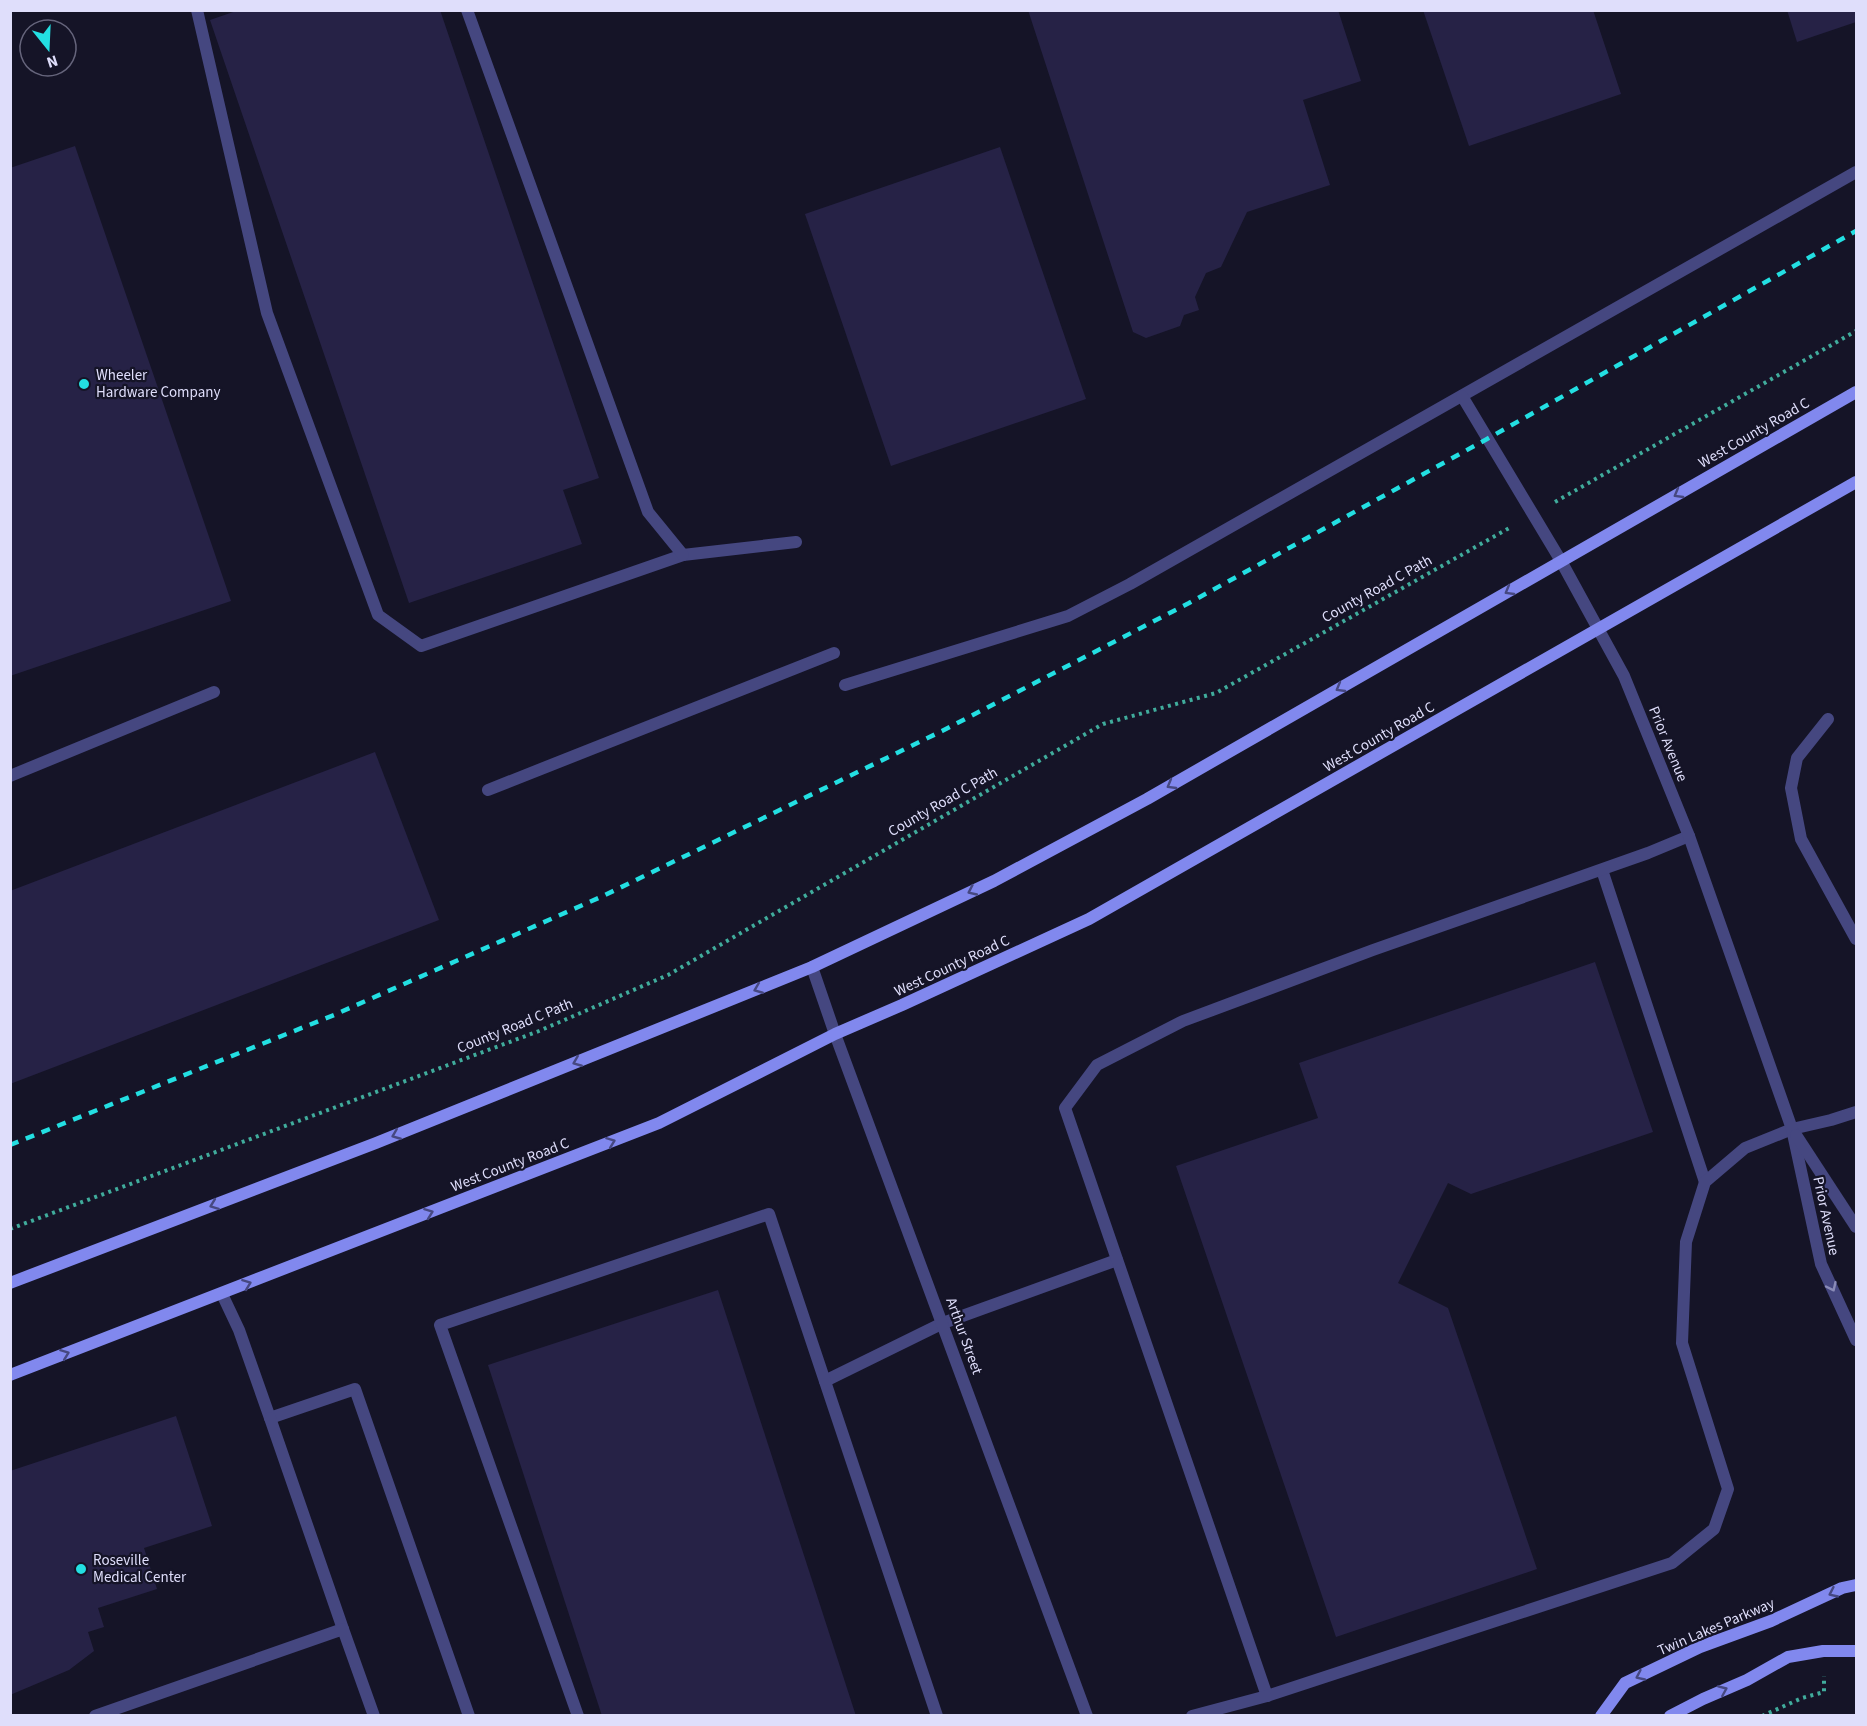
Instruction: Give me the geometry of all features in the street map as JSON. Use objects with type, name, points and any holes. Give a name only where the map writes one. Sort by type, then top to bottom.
[{"type":"main road","name":"West County Road C","points":[[10,1283],[376,1143],[812,967],[994,880],[1147,799],[1857,392]]},
{"type":"main road","name":"West County Road C","points":[[10,1375],[659,1123],[835,1034],[1089,919],[1857,482]]},
{"type":"main road","name":"Twin Lakes Parkway","points":[[1601,1716],[1625,1683],[1700,1647],[1771,1621],[1842,1588],[1857,1585]]},
{"type":"main road","points":[[1670,1716],[1747,1680],[1788,1657],[1823,1651],[1857,1652]]},
{"type":"street","points":[[197,10],[267,312],[378,615],[421,646],[683,555],[796,542]]},
{"type":"street","points":[[467,10],[648,513],[683,555]]},
{"type":"street","points":[[845,685],[1068,616],[1130,584],[1857,172]]},
{"type":"street","name":"Prior Avenue","points":[[1462,396],[1561,561],[1624,676],[1689,836],[1792,1129],[1821,1264],[1857,1340]]},
{"type":"street","points":[[488,790],[834,653]]},
{"type":"street","points":[[10,776],[214,692]]},
{"type":"street","points":[[1828,718],[1797,758],[1791,788],[1801,839],[1857,939]]},
{"type":"street","points":[[1267,1696],[1065,1108],[1096,1065],[1183,1021],[1373,950],[1602,870],[1689,836]]},
{"type":"street","points":[[1602,870],[1704,1182]]},
{"type":"street","name":"Arthur Street","points":[[812,967],[1087,1716]]},
{"type":"street","points":[[1192,1716],[1267,1696],[1672,1563],[1714,1529],[1728,1489],[1682,1342],[1686,1242],[1704,1182],[1745,1148],[1792,1129],[1857,1113]]},
{"type":"street","name":"Prior Avenue","points":[[1792,1129],[1857,1227]]},
{"type":"street","points":[[578,1716],[440,1325],[769,1214],[938,1716]]},
{"type":"street","points":[[825,1381],[943,1323],[1117,1260]]},
{"type":"street","points":[[222,1294],[239,1330],[374,1716]]},
{"type":"street","points":[[270,1418],[355,1389],[469,1716]]},
{"type":"street","points":[[95,1716],[343,1629]]},
{"type":"path","name":"County Road C Path","points":[[10,1230],[539,1031],[668,975],[1103,724],[1216,693],[1857,331]]},
{"type":"path","points":[[1762,1716],[1802,1698],[1824,1692],[1824,1672]]},
{"type":"building","points":[[239,10],[440,10],[599,478],[563,490],[582,544],[409,603],[210,20]]},
{"type":"building","points":[[1028,10],[1338,10],[1361,81],[1303,100],[1330,185],[1247,212],[1221,267],[1206,273],[1195,297],[1199,310],[1184,315],[1180,326],[1146,338],[1133,332]]},
{"type":"building","points":[[1423,10],[1593,10],[1621,94],[1469,146]]},
{"type":"building","points":[[1787,10],[1856,10],[1856,22],[1797,42]]},
{"type":"building","name":"Wheeler Hardware Company","points":[[75,146],[231,601],[10,676],[10,168]]},
{"type":"building","points":[[1000,147],[1086,399],[891,466],[805,214]]},
{"type":"building","points":[[375,752],[439,920],[10,1084],[10,891]]},
{"type":"building","points":[[1595,962],[1653,1132],[1471,1194],[1448,1183],[1398,1283],[1448,1308],[1537,1569],[1336,1637],[1176,1166],[1318,1118],[1299,1063]]},
{"type":"building","points":[[718,1290],[856,1716],[602,1716],[488,1365]]},
{"type":"building","name":"Roseville Medical Center","points":[[176,1416],[212,1526],[144,1548],[157,1589],[98,1608],[104,1627],[88,1632],[94,1651],[69,1670],[10,1695],[10,1471]]},
{"type":"railway","points":[[10,1145],[334,1015],[603,896],[942,731],[1189,603],[1487,439],[1856,231]]},
{"type":"place","name":"Wheeler Hardware Company","points":[[84,384]]},
{"type":"place","name":"Roseville Medical Center","points":[[81,1569]]}]
